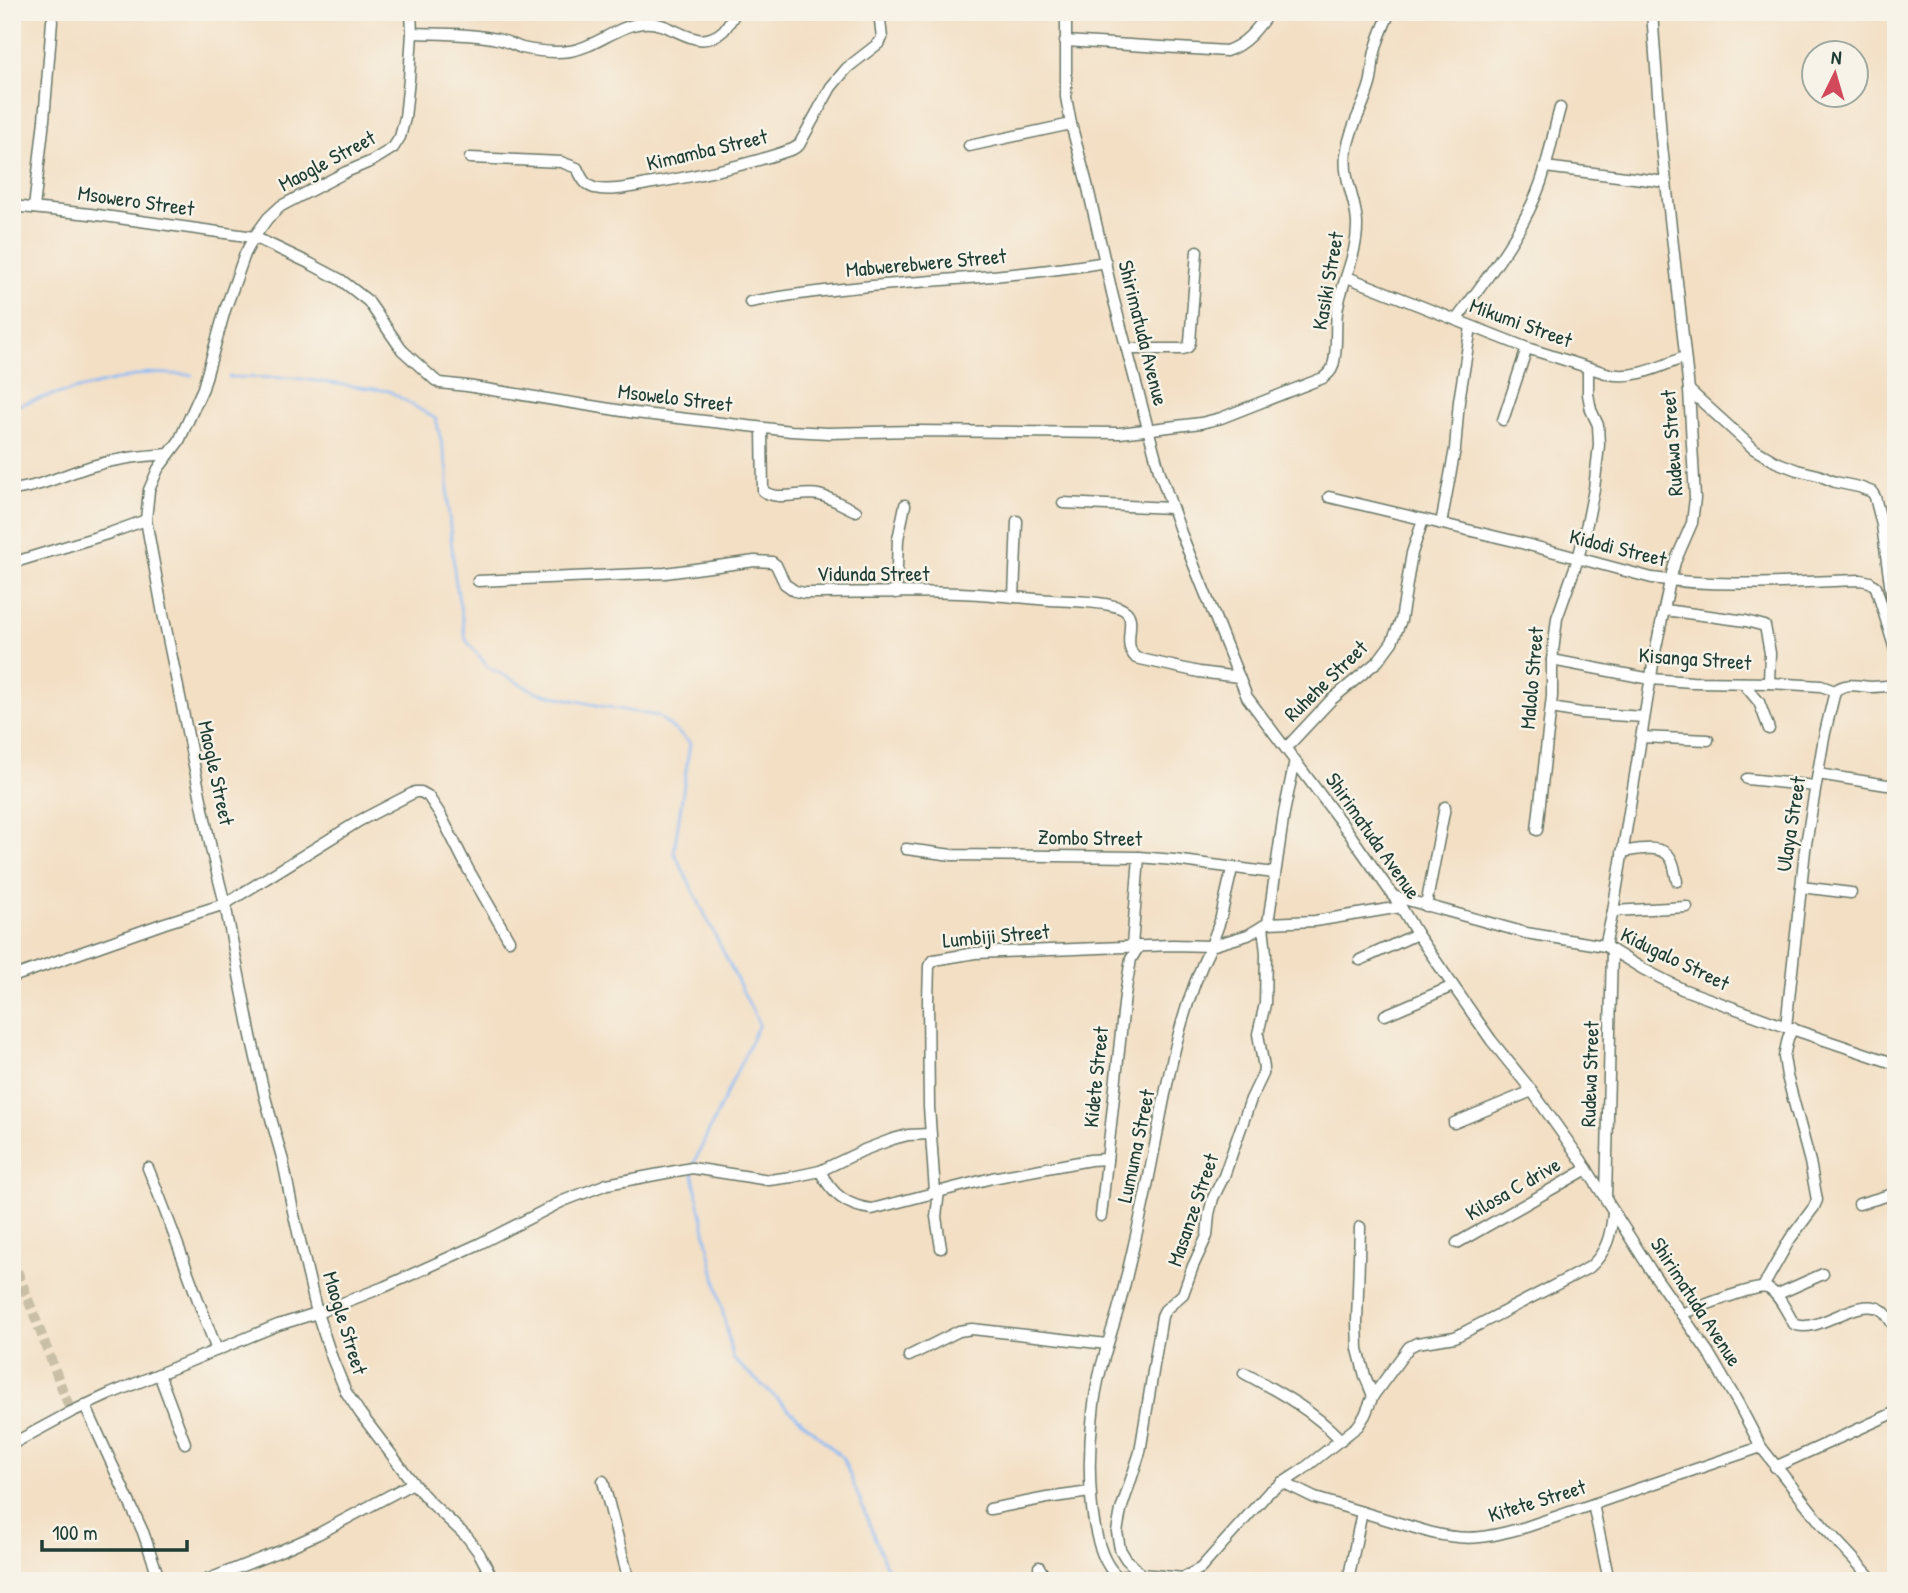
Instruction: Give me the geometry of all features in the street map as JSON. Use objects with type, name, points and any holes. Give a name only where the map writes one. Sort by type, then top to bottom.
[{"type":"street","name":"Maogle Street","points":[[411,12],[412,33],[405,118],[400,137],[393,148],[372,161],[281,206],[254,237],[225,310],[203,388],[179,441],[158,469],[149,490],[146,520],[251,1036],[317,1312],[332,1358],[346,1392],[376,1435],[429,1502],[468,1538],[494,1581]]},
{"type":"street","points":[[412,33],[498,39],[530,49],[571,51],[646,22],[697,40],[706,40],[724,29],[736,12]]},
{"type":"street","name":"Kimamba Street","points":[[470,158],[561,162],[577,168],[587,185],[605,189],[674,180],[729,169],[793,149],[799,145],[831,87],[846,68],[879,43],[882,38],[879,12]]},
{"type":"street","name":"Shirimatuda Avenue","points":[[1066,12],[1066,97],[1071,124],[1148,430],[1171,508],[1247,697],[1349,833],[1491,1040],[1532,1091],[1587,1169],[1708,1352],[1775,1467],[1874,1581]]},
{"type":"street","name":"Kasiki Street","points":[[1148,430],[1221,418],[1330,373],[1334,365],[1338,310],[1352,261],[1357,220],[1345,167],[1346,154],[1350,134],[1369,89],[1374,54],[1390,12]]},
{"type":"street","name":"Rudewa Street","points":[[1606,1199],[1609,948],[1613,911],[1644,717],[1670,581],[1695,510],[1689,390],[1661,137],[1652,12]]},
{"type":"street","points":[[1065,41],[1226,51],[1236,48],[1268,14]]},
{"type":"street","points":[[34,208],[52,21]]},
{"type":"street","points":[[1456,320],[1520,227],[1541,182],[1560,108]]},
{"type":"street","points":[[969,146],[1071,124]]},
{"type":"street","points":[[1545,167],[1666,182]]},
{"type":"street","name":"Msowero Street","points":[[12,206],[254,237]]},
{"type":"street","name":"Msowelo Street","points":[[254,237],[320,268],[368,301],[402,350],[440,383],[635,414],[762,429],[828,433],[1109,433],[1148,430]]},
{"type":"street","points":[[1127,349],[1188,347],[1197,251]]},
{"type":"street","name":"Mabwerebwere Street","points":[[750,302],[801,293],[982,278],[1106,262]]},
{"type":"street","name":"Mikumi Street","points":[[1347,277],[1527,348],[1621,376],[1633,376],[1685,357]]},
{"type":"street","points":[[1441,524],[1471,327]]},
{"type":"street","points":[[1503,420],[1527,348]]},
{"type":"street","name":"Malolo Street","points":[[1536,830],[1551,708],[1552,660],[1557,618],[1578,559],[1594,489],[1599,445],[1598,425],[1588,394],[1588,368]]},
{"type":"street","points":[[1689,390],[1754,449],[1776,462],[1872,492],[1882,525],[1896,628]]},
{"type":"street","points":[[762,429],[764,491],[767,494],[821,495],[856,511]]},
{"type":"street","points":[[12,489],[42,484],[94,465],[129,456],[169,454]]},
{"type":"street","name":"Kidodi Street","points":[[1329,497],[1627,573],[1670,581],[1870,582],[1876,587],[1896,653]]},
{"type":"street","points":[[1063,503],[1171,508]]},
{"type":"street","points":[[896,593],[898,539],[905,505]]},
{"type":"street","points":[[12,563],[146,520]]},
{"type":"street","name":"Ruhehe Street","points":[[1286,747],[1331,700],[1378,662],[1392,642],[1401,620],[1412,553],[1423,520]]},
{"type":"street","points":[[1014,597],[1017,521]]},
{"type":"street","name":"Vidunda Street","points":[[478,581],[665,573],[724,564],[772,562],[785,584],[794,591],[804,593],[960,593],[1083,602],[1123,608],[1131,623],[1129,646],[1136,658],[1199,672],[1239,677]]},
{"type":"street","points":[[1665,610],[1765,626],[1770,653],[1769,683]]},
{"type":"street","name":"Kisanga Street","points":[[1552,660],[1651,679],[1821,686],[1835,691]]},
{"type":"street","points":[[1743,683],[1759,702],[1769,729]]},
{"type":"street","points":[[1835,691],[1840,686],[1896,685]]},
{"type":"street","name":"Ulaya Street","points":[[1763,1287],[1790,1239],[1817,1200],[1784,1057],[1801,887],[1815,786],[1835,691]]},
{"type":"street","points":[[1551,708],[1644,717]]},
{"type":"street","points":[[1641,737],[1708,740]]},
{"type":"street","points":[[1266,925],[1295,760]]},
{"type":"street","points":[[1818,774],[1886,785]]},
{"type":"street","points":[[1748,779],[1815,786]]},
{"type":"street","points":[[12,977],[225,904],[359,821],[415,792],[428,796],[440,814],[509,940]]},
{"type":"street","points":[[1426,906],[1445,807]]},
{"type":"street","name":"Zombo Street","points":[[906,849],[952,855],[1139,857],[1274,873]]},
{"type":"street","points":[[1622,852],[1654,849],[1667,853],[1672,860],[1677,881]]},
{"type":"street","name":"Kidete Street","points":[[1101,1216],[1125,995],[1130,959],[1135,946],[1139,857]]},
{"type":"street","name":"Lumuma Street","points":[[1118,1577],[1103,1551],[1094,1519],[1090,1492],[1092,1416],[1107,1344],[1140,1219],[1184,1017],[1196,978],[1220,921],[1232,869]]},
{"type":"street","points":[[1801,887],[1851,892]]},
{"type":"street","name":"Kidugalo Street","points":[[1392,895],[1526,933],[1609,948],[1682,989],[1895,1066]]},
{"type":"street","points":[[1211,946],[1266,925],[1315,921],[1401,906]]},
{"type":"street","points":[[1613,911],[1687,907]]},
{"type":"street","name":"Masanze Street","points":[[1141,1574],[1120,1549],[1117,1532],[1121,1510],[1140,1452],[1162,1316],[1183,1294],[1207,1236],[1213,1198],[1263,1074],[1258,1034],[1265,1004],[1266,925]]},
{"type":"street","points":[[1360,960],[1417,934]]},
{"type":"street","name":"Lumbiji Street","points":[[941,1248],[930,1134],[928,975],[929,966],[934,960],[975,953],[1195,944],[1211,946]]},
{"type":"street","points":[[1385,1015],[1453,986]]},
{"type":"street","points":[[1454,1124],[1532,1091]]},
{"type":"street","points":[[12,1444],[85,1405],[278,1325],[440,1263],[563,1201],[607,1184],[692,1168],[769,1180],[820,1171],[893,1139],[930,1134]]},
{"type":"street","points":[[820,1171],[828,1187],[840,1197],[863,1208],[872,1209],[1024,1172],[1107,1159]]},
{"type":"street","points":[[148,1168],[170,1220],[217,1350]]},
{"type":"street","name":"Kilosa C drive","points":[[1457,1243],[1587,1169]]},
{"type":"street","points":[[1859,1204],[1896,1193]]},
{"type":"street","points":[[1183,1578],[1200,1569],[1269,1492],[1301,1471],[1358,1426],[1373,1396],[1409,1346],[1455,1337],[1590,1267],[1605,1250],[1611,1233],[1613,1212]]},
{"type":"street","points":[[1360,1227],[1358,1349],[1373,1396]]},
{"type":"street","points":[[1776,1295],[1823,1273]]},
{"type":"street","points":[[1681,1314],[1763,1287],[1776,1295],[1794,1324],[1798,1326],[1872,1307],[1883,1311],[1896,1329]]},
{"type":"street","points":[[909,1356],[959,1331],[972,1329],[1107,1344]]},
{"type":"street","points":[[1244,1373],[1297,1402],[1341,1440]]},
{"type":"street","points":[[159,1374],[185,1443]]},
{"type":"street","points":[[85,1405],[143,1532],[160,1581]]},
{"type":"street","points":[[1775,1467],[1896,1412]]},
{"type":"street","name":"Kitete Street","points":[[1282,1482],[1315,1498],[1432,1533],[1448,1537],[1489,1537],[1526,1527],[1761,1447]]},
{"type":"street","points":[[603,1481],[629,1581]]},
{"type":"street","points":[[204,1581],[318,1534],[413,1483]]},
{"type":"street","points":[[990,1509],[1047,1497],[1090,1492]]},
{"type":"street","points":[[1593,1504],[1609,1581]]},
{"type":"street","points":[[1348,1581],[1362,1512]]},
{"type":"street","points":[[1039,1567],[1047,1581]]},
{"type":"street","points":[[1091,1581],[1141,1574],[1195,1581]]},
{"type":"waterway","points":[[12,407],[147,373],[192,375]]},
{"type":"waterway","points":[[229,377],[294,378],[389,391],[436,419],[448,471],[448,507],[455,578],[466,640],[488,667],[536,692],[658,716],[690,743],[674,852],[759,1024],[693,1165]]},
{"type":"waterway","points":[[692,1171],[733,1359],[843,1458],[892,1581]]},
{"type":"tunnel","points":[[12,1257],[71,1412]]}]
